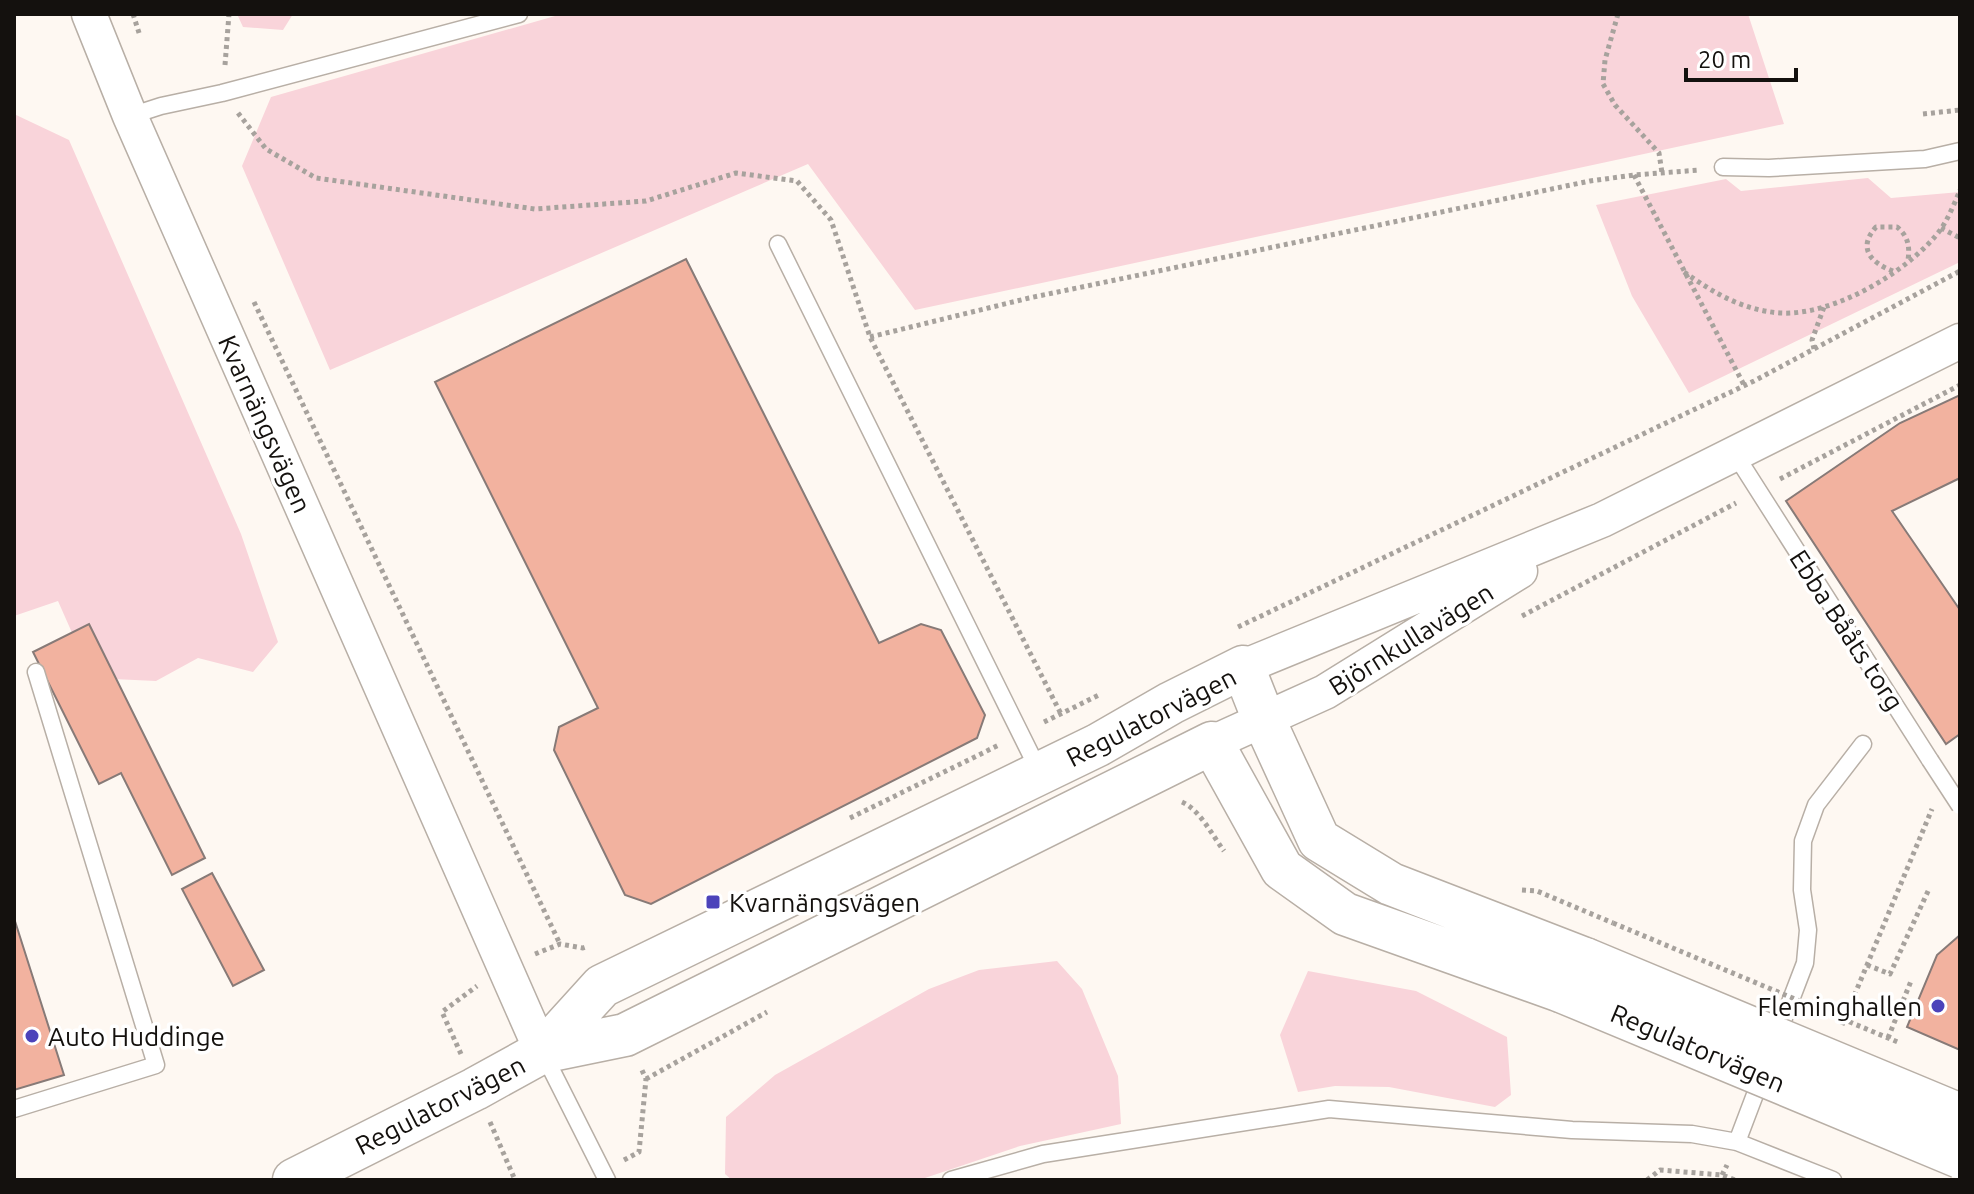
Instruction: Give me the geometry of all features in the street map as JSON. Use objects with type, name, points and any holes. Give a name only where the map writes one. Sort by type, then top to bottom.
[{"type":"street","name":"Kvarnängsvägen","points":[[89,14],[130,116],[542,1052]]},
{"type":"street","name":"Björnkullavägen","points":[[1212,743],[1325,692],[1602,520],[1960,341]]},
{"type":"street","name":"Björnkullavägen","points":[[1237,649],[1602,520]]},
{"type":"street","name":"Regulatorvägen","points":[[542,1052],[602,986],[1098,745],[1188,694],[1237,649],[1264,720],[1319,840],[1391,884],[1585,959],[1960,1115]]},
{"type":"street","points":[[1188,694],[1212,743]]},
{"type":"street","name":"Regulatorvägen","points":[[294,1180],[542,1052],[625,1035],[1212,743],[1282,869],[1345,914],[1561,991],[1960,1157]]},
{"type":"lane","points":[[130,116],[519,14]]},
{"type":"lane","points":[[1723,167],[1769,168],[1925,159],[1960,151]]},
{"type":"lane","points":[[778,244],[1040,773]]},
{"type":"lane","name":"Ebba Bååts torg","points":[[1735,454],[1960,806]]},
{"type":"lane","points":[[14,1109],[156,1065],[36,672]]},
{"type":"lane","points":[[1737,1142],[1805,963],[1808,930],[1802,890],[1803,841],[1816,805],[1863,744]]},
{"type":"lane","points":[[542,1052],[607,1180]]},
{"type":"lane","points":[[951,1180],[1043,1154],[1329,1109],[1572,1130],[1692,1134],[1737,1142],[1833,1180]]},
{"type":"path","points":[[133,14],[142,45]]},
{"type":"path","points":[[229,14],[222,93],[266,149],[316,178],[535,209],[646,201],[736,173],[797,181],[831,220],[870,337],[1061,714]]},
{"type":"path","points":[[1618,14],[1605,60],[1603,84],[1615,105],[1659,153],[1662,173]]},
{"type":"path","points":[[1923,114],[1960,110]]},
{"type":"path","points":[[870,337],[1029,298],[1590,181],[1723,167]]},
{"type":"path","points":[[1634,175],[1744,385]]},
{"type":"path","points":[[1684,272],[1715,294],[1752,308],[1781,313],[1824,307],[1864,289],[1920,252],[1941,228],[1960,190]]},
{"type":"path","points":[[1894,271],[1871,258],[1867,245],[1869,235],[1876,227],[1897,227],[1903,232],[1910,249],[1908,260]]},
{"type":"path","points":[[1941,228],[1960,238]]},
{"type":"path","points":[[1237,649],[1960,271]]},
{"type":"path","points":[[249,290],[560,944],[583,948],[597,941]]},
{"type":"path","points":[[1814,349],[1812,340],[1824,307]]},
{"type":"path","points":[[1518,618],[1960,385]]},
{"type":"path","points":[[837,824],[1104,693]]},
{"type":"path","points":[[1176,800],[1187,803],[1200,817],[1231,863]]},
{"type":"path","points":[[1840,1031],[1933,805]]},
{"type":"path","points":[[1867,965],[1890,974],[1929,889]]},
{"type":"path","points":[[1513,890],[1537,891],[1909,1047]]},
{"type":"path","points":[[1888,1038],[1911,981]]},
{"type":"path","points":[[456,1042],[442,1012],[478,985]]},
{"type":"path","points":[[639,1152],[646,1079],[772,1010]]},
{"type":"path","points":[[1722,1175],[1737,1142]]},
{"type":"path","points":[[1647,1180],[1660,1170],[1722,1175],[1735,1180]]},
{"type":"shaded area","points":[[237,14],[293,14],[283,30],[243,27]]},
{"type":"shaded area","points":[[562,14],[1748,14],[1784,124],[915,310],[808,164],[330,370],[242,166],[271,97]]},
{"type":"shaded area","points":[[14,114],[69,140],[241,534],[278,642],[253,672],[198,658],[156,681],[92,678],[58,601],[14,616]]},
{"type":"shaded area","points":[[1868,178],[1891,198],[1960,192],[1960,262],[1689,393],[1632,296],[1596,205],[1726,179],[1741,191]]},
{"type":"shaded area","points":[[1057,961],[1082,989],[1118,1076],[1121,1124],[1020,1146],[919,1180],[732,1180],[725,1174],[726,1117],[775,1075],[929,989],[979,970]]},
{"type":"shaded area","points":[[1308,971],[1416,991],[1507,1037],[1511,1095],[1495,1107],[1389,1087],[1335,1086],[1298,1092],[1280,1035]]},
{"type":"building","points":[[686,259],[879,643],[921,624],[941,630],[985,715],[977,738],[651,904],[625,895],[554,750],[559,727],[598,708],[435,382]]},
{"type":"building","points":[[1960,395],[1960,478],[1892,511],[1960,610],[1960,734],[1946,744],[1786,501],[1900,423]]},
{"type":"building","points":[[89,624],[205,858],[172,875],[121,773],[99,784],[33,652]]},
{"type":"building","points":[[212,873],[264,970],[233,986],[182,889]]},
{"type":"building","points":[[14,918],[64,1075],[14,1090]]},
{"type":"building","name":"Fleminghallen","points":[[1960,935],[1960,1050],[1907,1027],[1937,955]]},
{"type":"place","name":"Kvarnängsvägen","points":[[713,902]]},
{"type":"place","name":"Fleminghallen","points":[[1938,1006]]},
{"type":"place","name":"Auto Huddinge","points":[[32,1036]]}]
